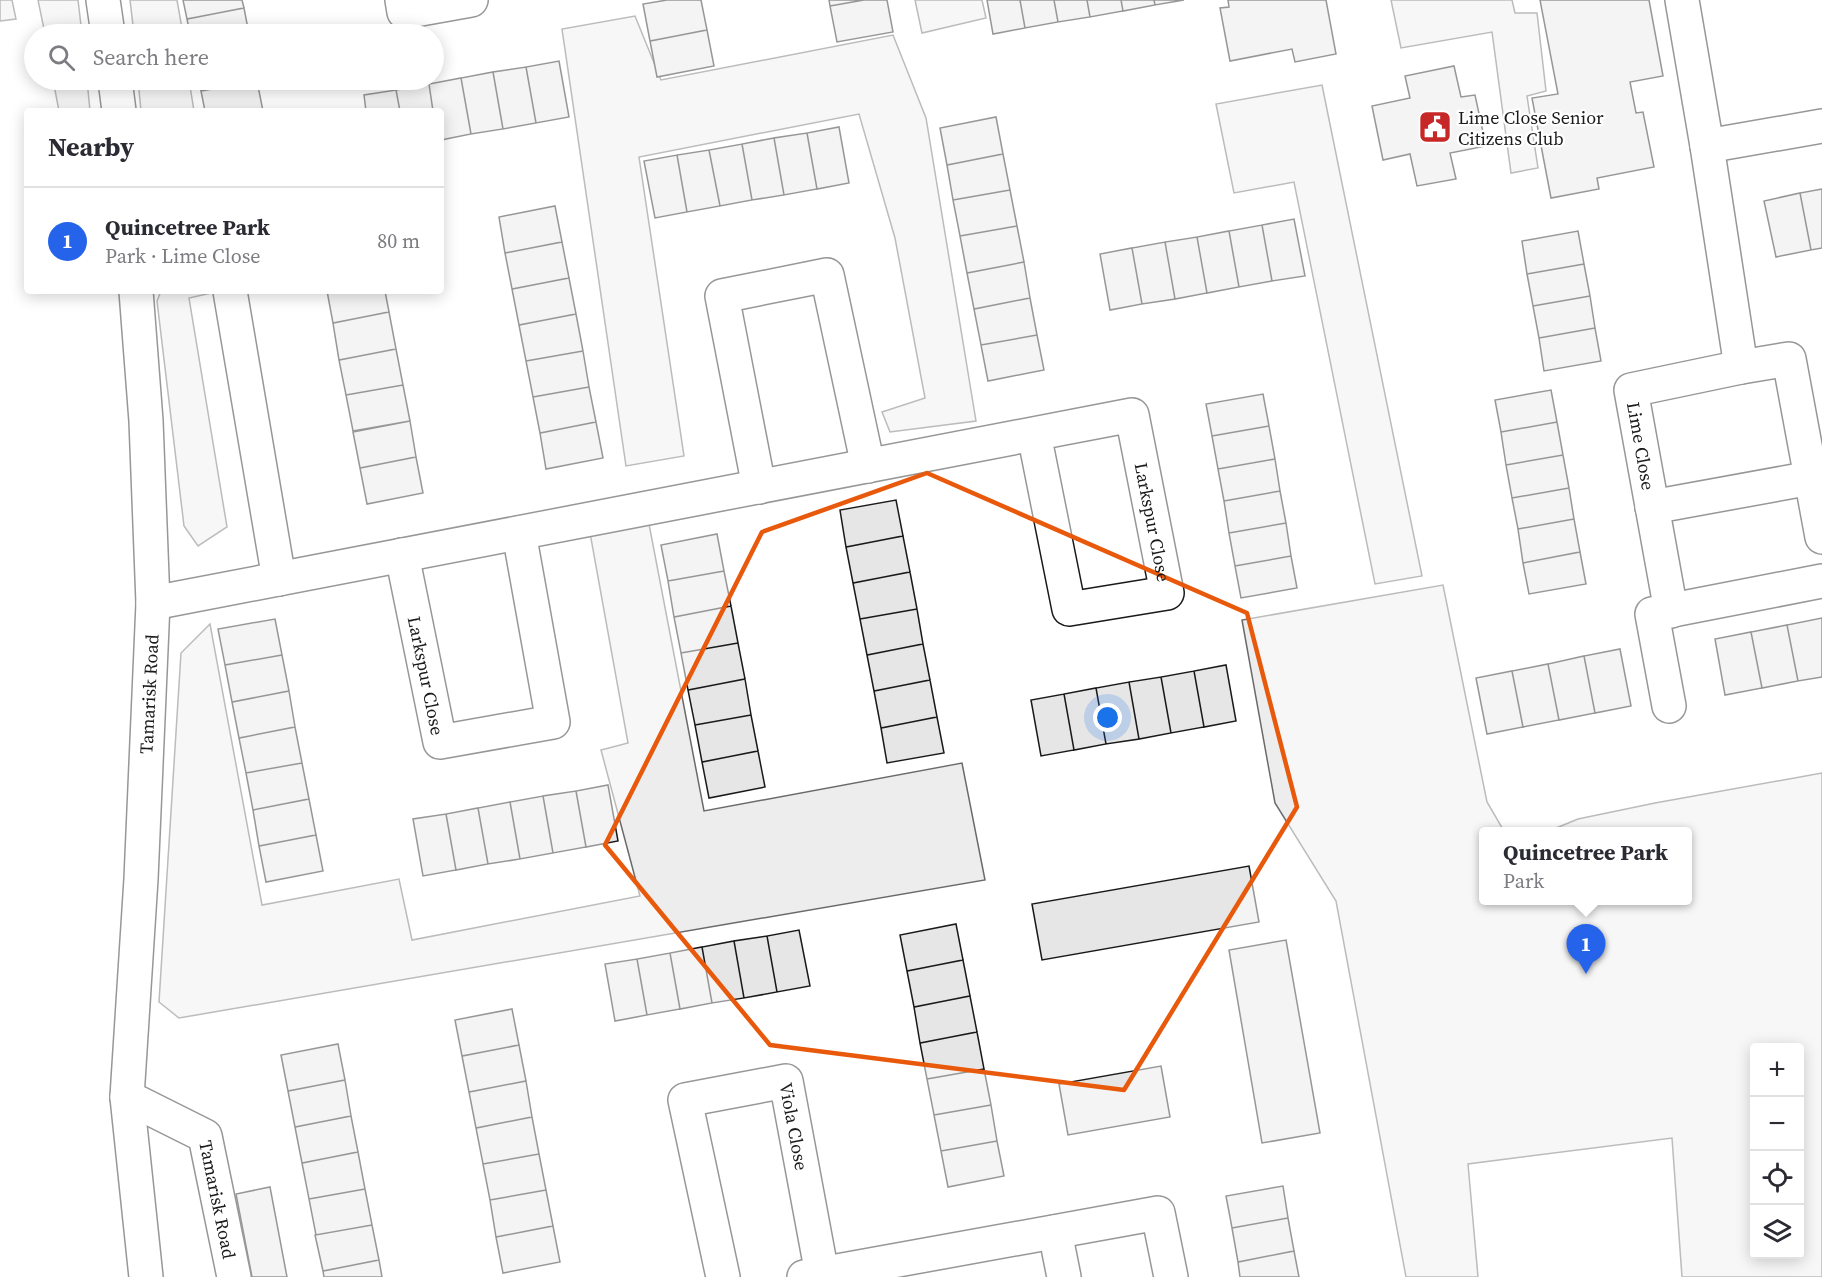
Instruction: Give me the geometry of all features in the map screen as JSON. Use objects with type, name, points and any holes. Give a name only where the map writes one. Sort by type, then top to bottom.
[{"type":"street","points":[[103,0],[107,24]]},
{"type":"street","points":[[402,0],[404,12],[471,0]]},
{"type":"street","points":[[1682,0],[1741,367]]},
{"type":"street","points":[[116,90],[119,108]]},
{"type":"street","points":[[1707,146],[1822,126]]},
{"type":"street","points":[[759,487],[722,296],[827,275],[868,466]]},
{"type":"street","name":"Tamarisk Road","points":[[136,294],[146,421],[153,603],[140,891],[127,1097],[146,1277]]},
{"type":"street","points":[[232,294],[279,579]]},
{"type":"street","name":"Lime Close","points":[[1671,611],[1631,390],[1789,359],[1822,537]]},
{"type":"street","name":"Larkspur Close","points":[[153,603],[1132,415],[1167,593],[1068,609],[1034,434]]},
{"type":"street","name":"Lime Close","points":[[1652,507],[1811,478]]},
{"type":"street","name":"Larkspur Close","points":[[402,555],[440,742],[553,722],[519,533]]},
{"type":"street","points":[[1669,706],[1652,614],[1822,581]]},
{"type":"street","name":"Viola Close","points":[[723,1277],[685,1100],[786,1081],[813,1275],[1158,1213],[1171,1277]]},
{"type":"street","name":"Tamarisk Road","points":[[127,1097],[205,1137],[234,1277]]},
{"type":"street","points":[[1055,1232],[1064,1277]]},
{"type":"highlighted area","points":[[927,473],[1247,613],[1297,807],[1124,1090],[770,1045],[605,845],[762,532]]},
{"type":"shaded area","points":[[0,0],[12,0],[16,19],[0,21]]},
{"type":"shaded area","points":[[38,0],[78,0],[81,24],[43,24]]},
{"type":"shaded area","points":[[130,0],[177,0],[181,24],[133,24]]},
{"type":"shaded area","points":[[915,0],[982,0],[986,18],[922,33]]},
{"type":"shaded area","points":[[1391,0],[1512,0],[1515,13],[1537,13],[1546,91],[1527,96],[1538,168],[1511,173],[1492,32],[1401,48]]},
{"type":"shaded area","points":[[635,16],[661,80],[893,35],[926,118],[976,421],[890,432],[882,412],[925,398],[895,238],[859,114],[639,157],[684,456],[626,466],[562,29]]},
{"type":"shaded area","points":[[1322,85],[1422,576],[1375,584],[1294,182],[1234,193],[1216,104]]},
{"type":"shaded area","points":[[55,90],[88,90],[90,108],[58,108]]},
{"type":"shaded area","points":[[139,90],[191,90],[194,108],[141,108]]},
{"type":"shaded area","points":[[160,294],[207,294],[189,298],[227,527],[198,546],[184,526],[157,301]]},
{"type":"shaded area","points":[[649,524],[704,811],[962,763],[985,880],[179,1018],[159,1002],[181,653],[210,624],[262,905],[399,879],[412,940],[640,896],[601,750],[628,743],[590,533]]},
{"type":"shaded area","points":[[1443,585],[1487,802],[1502,827],[1479,827],[1479,905],[1692,905],[1692,827],[1559,827],[1578,819],[1655,803],[1822,773],[1822,1277],[1682,1277],[1672,1138],[1468,1164],[1478,1277],[1406,1277],[1336,901],[1275,803],[1242,620]]},
{"type":"building","points":[[183,0],[242,0],[244,8],[187,19]]},
{"type":"building","points":[[667,0],[701,0],[707,30],[650,41],[643,4]]},
{"type":"building","points":[[829,0],[864,0],[830,6]]},
{"type":"building","points":[[864,0],[887,0],[893,32],[837,42],[830,6]]},
{"type":"building","points":[[987,0],[1020,0],[1025,28],[993,34]]},
{"type":"building","points":[[1020,0],[1054,0],[1058,22],[1025,28]]},
{"type":"building","points":[[1054,0],[1087,0],[1090,17],[1058,22]]},
{"type":"building","points":[[1087,0],[1121,0],[1123,11],[1090,17]]},
{"type":"building","points":[[1121,0],[1154,0],[1155,5],[1123,11]]},
{"type":"building","points":[[1154,0],[1184,0],[1155,5]]},
{"type":"building","points":[[1228,0],[1326,0],[1336,54],[1295,62],[1292,49],[1230,61],[1220,8],[1229,7]]},
{"type":"building","points":[[1540,0],[1649,0],[1663,76],[1630,82],[1636,113],[1643,112],[1654,167],[1597,178],[1599,189],[1551,198],[1532,98],[1558,94]]},
{"type":"building","points":[[244,8],[247,24],[188,24],[187,19]]},
{"type":"building","points":[[707,30],[714,66],[657,77],[650,41]]},
{"type":"building","points":[[559,61],[569,117],[536,123],[526,67]]},
{"type":"building","points":[[1454,66],[1461,97],[1475,95],[1486,146],[1450,153],[1456,179],[1417,186],[1410,154],[1383,160],[1372,106],[1410,98],[1405,76]]},
{"type":"building","points":[[526,67],[536,123],[503,129],[493,72]]},
{"type":"building","points":[[493,72],[503,129],[471,134],[461,78]]},
{"type":"building","points":[[461,78],[471,134],[444,139],[444,108],[433,108],[430,90],[444,90],[444,81]]},
{"type":"building","points":[[259,90],[262,108],[204,108],[201,91]]},
{"type":"building","points":[[396,90],[430,90],[433,108],[399,108]]},
{"type":"building","points":[[396,90],[399,108],[366,108],[364,95]]},
{"type":"building","points":[[996,117],[1003,154],[947,165],[940,128]]},
{"type":"building","points":[[839,127],[849,183],[817,189],[807,133]]},
{"type":"building","points":[[807,133],[817,189],[784,195],[774,138]]},
{"type":"building","points":[[774,138],[784,195],[752,200],[742,144]]},
{"type":"building","points":[[742,144],[752,200],[720,206],[709,150]]},
{"type":"building","points":[[709,150],[720,206],[687,212],[677,155]]},
{"type":"building","points":[[1003,154],[1010,190],[953,200],[947,165]]},
{"type":"building","points":[[677,155],[687,212],[655,218],[644,161]]},
{"type":"building","points":[[1822,189],[1822,248],[1811,250],[1800,193]]},
{"type":"building","points":[[1010,190],[1017,226],[960,236],[953,200]]},
{"type":"building","points":[[1800,193],[1811,250],[1776,257],[1764,201]]},
{"type":"building","points":[[555,206],[562,242],[505,253],[499,217]]},
{"type":"building","points":[[1294,219],[1305,276],[1272,281],[1262,225]]},
{"type":"building","points":[[1262,225],[1272,281],[1239,287],[1229,231]]},
{"type":"building","points":[[1017,226],[1024,262],[967,273],[960,236]]},
{"type":"building","points":[[1229,231],[1239,287],[1207,293],[1197,237]]},
{"type":"building","points":[[1578,231],[1584,264],[1527,274],[1522,241]]},
{"type":"building","points":[[1197,237],[1207,293],[1175,299],[1165,242]]},
{"type":"building","points":[[562,242],[569,278],[512,289],[505,253]]},
{"type":"building","points":[[1165,242],[1175,299],[1142,304],[1132,248]]},
{"type":"building","points":[[1132,248],[1142,304],[1110,310],[1100,254]]},
{"type":"building","points":[[1024,262],[1030,298],[974,309],[967,273]]},
{"type":"building","points":[[1584,264],[1590,296],[1533,306],[1527,274]]},
{"type":"building","points":[[569,278],[576,314],[519,325],[512,289]]},
{"type":"building","points":[[328,294],[386,294],[389,312],[333,323]]},
{"type":"building","points":[[1590,296],[1595,328],[1539,338],[1533,306]]},
{"type":"building","points":[[1030,298],[1037,335],[981,345],[974,309]]},
{"type":"building","points":[[389,312],[396,349],[339,360],[333,323]]},
{"type":"building","points":[[576,314],[583,351],[526,361],[519,325]]},
{"type":"building","points":[[1595,328],[1601,361],[1544,371],[1539,338]]},
{"type":"building","points":[[1037,335],[1044,370],[988,381],[981,345]]},
{"type":"building","points":[[396,349],[403,385],[346,395],[339,360]]},
{"type":"building","points":[[583,351],[589,387],[533,397],[526,361]]},
{"type":"building","points":[[403,385],[410,421],[353,431],[346,395]]},
{"type":"building","points":[[589,387],[596,422],[540,433],[533,397]]},
{"type":"building","points":[[1551,390],[1557,422],[1501,432],[1495,400]]},
{"type":"building","points":[[1263,394],[1269,426],[1212,436],[1206,404]]},
{"type":"building","points":[[410,421],[416,457],[360,468],[353,432]]},
{"type":"building","points":[[596,422],[603,458],[546,469],[540,433]]},
{"type":"building","points":[[1557,422],[1563,455],[1506,465],[1501,432]]},
{"type":"building","points":[[1269,426],[1275,459],[1218,469],[1212,436]]},
{"type":"building","points":[[1563,455],[1569,488],[1512,498],[1506,465]]},
{"type":"building","points":[[416,457],[423,493],[367,504],[360,468]]},
{"type":"building","points":[[1275,459],[1280,491],[1224,501],[1218,469]]},
{"type":"building","points":[[1569,488],[1574,519],[1518,529],[1512,498]]},
{"type":"building","points":[[1280,491],[1286,523],[1229,533],[1224,501]]},
{"type":"building","points":[[896,500],[903,536],[846,547],[840,510]]},
{"type":"building","points":[[1574,519],[1580,552],[1523,563],[1518,529]]},
{"type":"building","points":[[1286,523],[1291,556],[1235,566],[1229,533]]},
{"type":"building","points":[[717,534],[724,571],[668,581],[661,545]]},
{"type":"building","points":[[903,536],[910,572],[853,583],[846,547]]},
{"type":"building","points":[[1580,552],[1586,584],[1529,594],[1523,563]]},
{"type":"building","points":[[1291,556],[1297,588],[1241,598],[1235,566]]},
{"type":"building","points":[[724,571],[731,606],[674,617],[668,581]]},
{"type":"building","points":[[910,572],[917,609],[860,619],[853,583]]},
{"type":"building","points":[[731,606],[738,643],[681,653],[674,617]]},
{"type":"building","points":[[917,609],[923,644],[867,655],[860,619]]},
{"type":"building","points":[[1822,618],[1822,677],[1798,681],[1787,625]]},
{"type":"building","points":[[275,619],[282,655],[225,665],[218,629]]},
{"type":"building","points":[[1787,625],[1798,681],[1762,688],[1751,632]]},
{"type":"building","points":[[1751,632],[1762,688],[1725,695],[1715,639]]},
{"type":"building","points":[[738,643],[745,679],[688,690],[681,653]]},
{"type":"building","points":[[923,644],[930,680],[874,691],[867,655]]},
{"type":"building","points":[[1620,649],[1631,706],[1595,713],[1584,656]]},
{"type":"building","points":[[282,655],[289,691],[232,702],[225,665]]},
{"type":"building","points":[[1584,656],[1595,713],[1559,720],[1548,664]]},
{"type":"building","points":[[1548,664],[1559,720],[1523,727],[1512,671]]},
{"type":"building","points":[[1226,665],[1236,721],[1204,727],[1194,671]]},
{"type":"building","points":[[1194,671],[1204,727],[1171,733],[1161,677]]},
{"type":"building","points":[[1512,671],[1523,727],[1487,734],[1476,678]]},
{"type":"building","points":[[1161,677],[1171,733],[1139,739],[1129,682]]},
{"type":"building","points":[[745,679],[751,715],[695,725],[688,690]]},
{"type":"building","points":[[930,680],[937,717],[881,728],[874,691]]},
{"type":"building","points":[[1129,682],[1139,739],[1106,744],[1096,688]]},
{"type":"building","points":[[1096,688],[1106,744],[1074,750],[1064,694]]},
{"type":"building","points":[[289,691],[295,727],[239,738],[232,702]]},
{"type":"building","points":[[1064,694],[1074,750],[1041,756],[1031,700]]},
{"type":"building","points":[[751,715],[758,751],[702,762],[695,725]]},
{"type":"building","points":[[937,717],[944,753],[887,763],[881,728]]},
{"type":"building","points":[[295,727],[302,763],[246,773],[239,738]]},
{"type":"building","points":[[758,751],[765,787],[709,798],[702,762]]},
{"type":"building","points":[[302,763],[309,799],[253,810],[246,773]]},
{"type":"building","points":[[608,785],[618,841],[586,847],[576,791]]},
{"type":"building","points":[[576,791],[586,847],[553,853],[543,796]]},
{"type":"building","points":[[543,796],[553,853],[520,859],[510,802]]},
{"type":"building","points":[[309,799],[316,835],[259,846],[253,810]]},
{"type":"building","points":[[510,802],[520,859],[488,864],[478,808]]},
{"type":"building","points":[[478,808],[488,864],[456,870],[446,814]]},
{"type":"building","points":[[446,814],[456,870],[423,876],[413,819]]},
{"type":"building","points":[[316,835],[323,871],[266,882],[259,846]]},
{"type":"building","points":[[1249,866],[1259,922],[1042,960],[1032,904]]},
{"type":"building","points":[[956,924],[963,960],[907,971],[900,935]]},
{"type":"building","points":[[799,930],[810,986],[777,992],[767,936]]},
{"type":"building","points":[[767,936],[777,992],[744,998],[734,941]]},
{"type":"building","points":[[1286,940],[1320,1133],[1262,1143],[1229,950]]},
{"type":"building","points":[[734,941],[744,998],[712,1003],[702,947]]},
{"type":"building","points":[[702,947],[712,1003],[680,1009],[670,953]]},
{"type":"building","points":[[670,953],[680,1009],[647,1015],[637,959]]},
{"type":"building","points":[[637,959],[647,1015],[615,1021],[605,964]]},
{"type":"building","points":[[963,960],[970,996],[914,1007],[907,971]]},
{"type":"building","points":[[970,996],[977,1032],[920,1043],[914,1007]]},
{"type":"building","points":[[512,1009],[519,1045],[462,1056],[455,1020]]},
{"type":"building","points":[[977,1032],[984,1069],[927,1079],[920,1043]]},
{"type":"building","points":[[338,1044],[345,1080],[288,1091],[281,1055]]},
{"type":"building","points":[[519,1045],[526,1081],[469,1092],[462,1056]]},
{"type":"building","points":[[1161,1066],[1170,1117],[1068,1135],[1059,1084]]},
{"type":"building","points":[[984,1069],[991,1105],[934,1115],[927,1079]]},
{"type":"building","points":[[345,1080],[351,1116],[295,1127],[288,1091]]},
{"type":"building","points":[[526,1081],[532,1117],[476,1128],[469,1092]]},
{"type":"building","points":[[991,1105],[997,1141],[941,1151],[934,1115]]},
{"type":"building","points":[[351,1116],[358,1152],[302,1163],[295,1127]]},
{"type":"building","points":[[532,1117],[539,1154],[483,1164],[476,1128]]},
{"type":"building","points":[[997,1141],[1004,1176],[948,1187],[941,1151]]},
{"type":"building","points":[[358,1152],[365,1189],[309,1199],[302,1163]]},
{"type":"building","points":[[539,1154],[546,1190],[490,1200],[483,1164]]},
{"type":"building","points":[[1283,1186],[1288,1218],[1232,1228],[1226,1196]]},
{"type":"building","points":[[270,1187],[287,1277],[252,1277],[236,1194]]},
{"type":"building","points":[[365,1189],[372,1225],[316,1235],[309,1199]]},
{"type":"building","points":[[546,1190],[553,1226],[496,1237],[490,1200]]},
{"type":"building","points":[[1288,1218],[1294,1251],[1238,1262],[1232,1228]]},
{"type":"building","points":[[372,1225],[379,1260],[323,1271],[315,1235]]},
{"type":"building","points":[[553,1226],[560,1262],[503,1273],[496,1237]]},
{"type":"building","points":[[1294,1251],[1299,1277],[1240,1277],[1238,1262]]},
{"type":"building","points":[[379,1260],[382,1277],[324,1277],[323,1271]]},
{"type":"place","name":"Lime Close Senior Citizens Club","points":[[1435,127]]},
{"type":"place","name":"Quincetree Park","points":[[1586,974]]}]
